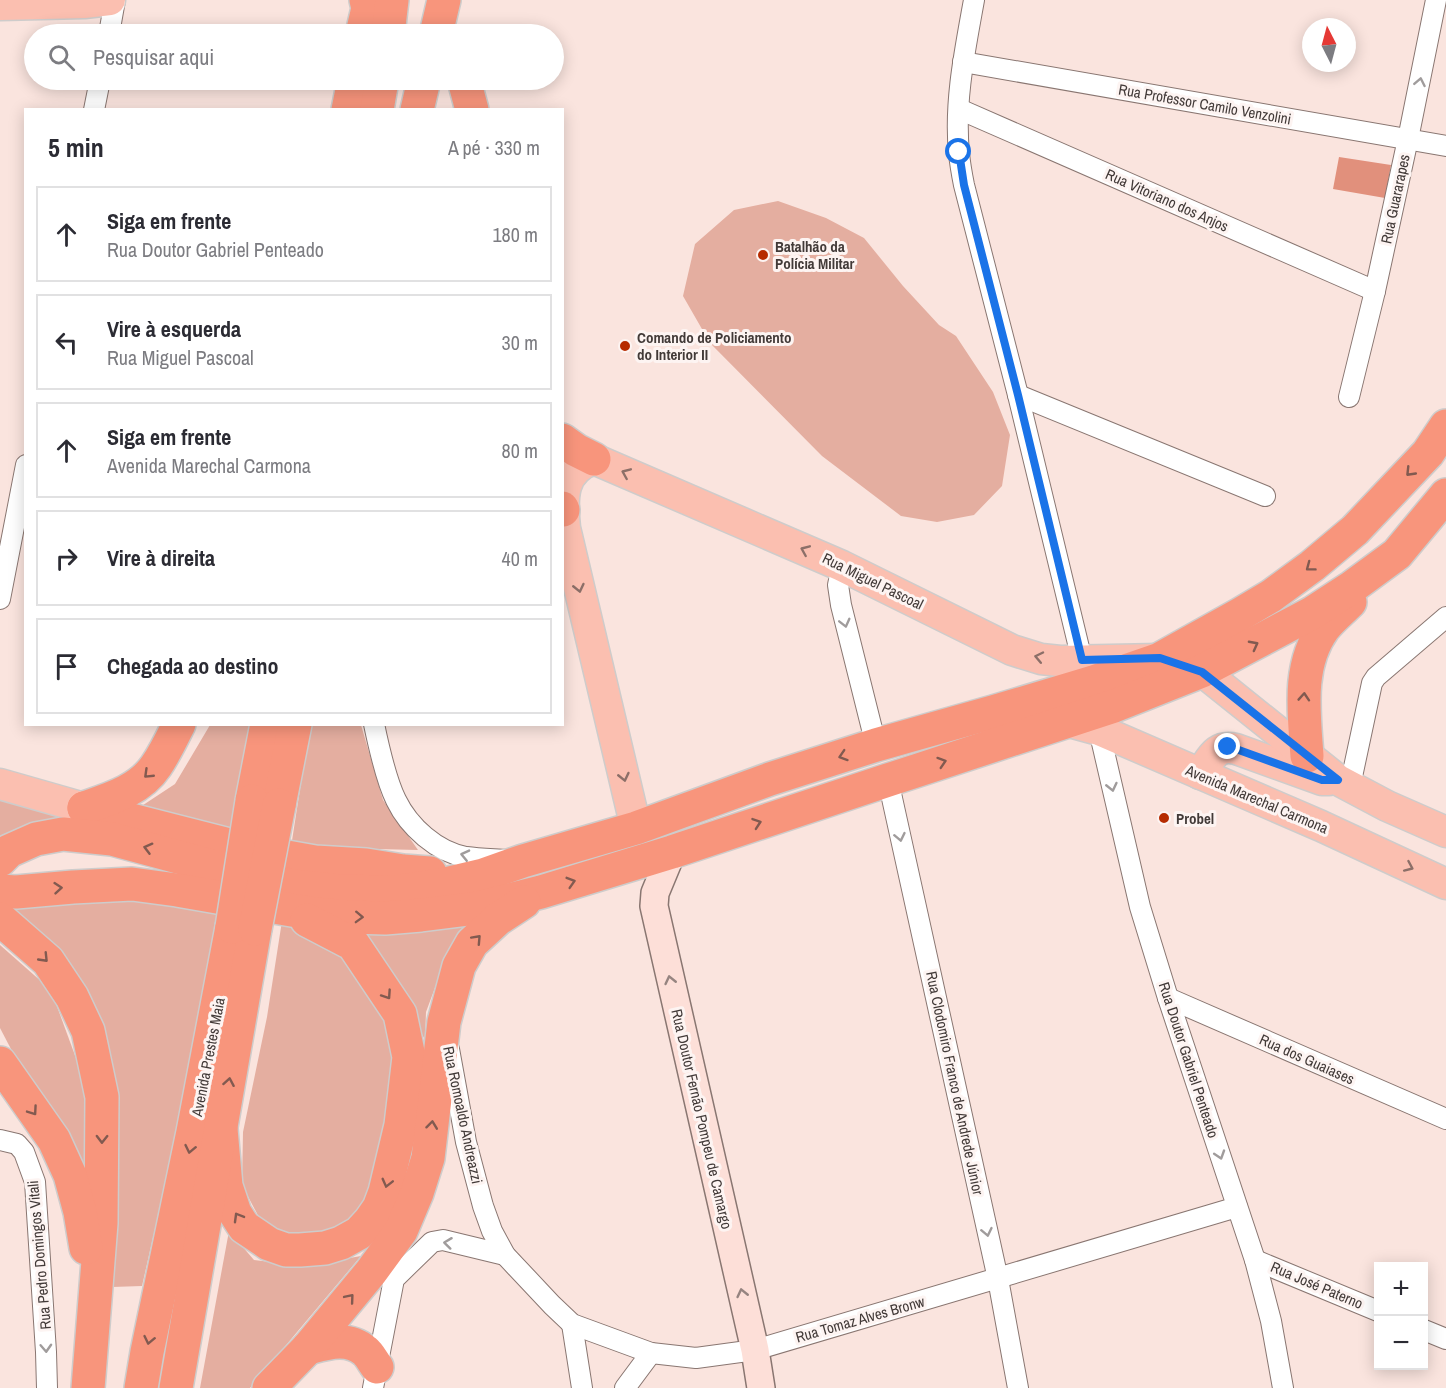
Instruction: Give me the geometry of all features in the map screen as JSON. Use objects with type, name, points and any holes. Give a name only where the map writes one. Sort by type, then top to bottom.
[{"type":"highway","points":[[364,24],[368,8],[366,0]]},
{"type":"highway","points":[[389,24],[392,0]]},
{"type":"highway","points":[[348,108],[352,90]]},
{"type":"highway","points":[[377,108],[380,90]]},
{"type":"highway","points":[[417,108],[422,90]]},
{"type":"highway","points":[[467,90],[471,108]]},
{"type":"highway","points":[[0,860],[9,851],[36,839],[63,834],[112,839],[294,885],[340,891],[393,892],[445,884],[483,874],[636,828],[770,779],[876,745],[1093,682],[1160,658],[1239,615],[1312,566],[1355,530],[1428,453],[1446,426]]},
{"type":"highway","points":[[564,441],[594,459]]},
{"type":"highway","points":[[0,891],[16,892],[132,884],[315,914],[385,918],[477,908],[541,892],[672,852],[1114,706],[1202,672],[1312,613],[1352,587],[1397,554],[1446,495]]},
{"type":"highway","points":[[1307,756],[1303,702],[1312,647],[1325,627],[1350,602],[1389,571],[1397,554]]},
{"type":"highway","points":[[84,808],[115,797],[136,786],[155,768],[178,726]]},
{"type":"highway","name":"Avenida Prestes Maia","points":[[176,1388],[221,1129],[244,928],[266,803],[267,726]]},
{"type":"highway","name":"Avenida Prestes Maia","points":[[266,803],[293,726]]},
{"type":"highway","points":[[84,808],[253,851],[315,862],[366,865],[415,872],[483,874]]},
{"type":"highway","points":[[268,1388],[308,1348],[372,1272],[401,1231],[428,1158],[444,1022],[459,966],[472,943],[498,919],[541,892]]},
{"type":"highway","points":[[221,1129],[226,1186],[235,1213],[244,1227],[269,1244],[286,1250],[300,1250],[325,1248],[341,1243],[359,1233],[379,1208],[401,1125],[408,1068],[409,1057],[400,1014],[353,944],[280,908]]},
{"type":"highway","points":[[0,920],[48,961],[72,997],[88,1031],[102,1097],[101,1223],[88,1388]]},
{"type":"highway","name":"Avenida Prestes Maia","points":[[141,1388],[194,1132],[244,928]]},
{"type":"highway","points":[[0,1063],[54,1140],[70,1175],[80,1212],[95,1300]]},
{"type":"highway","points":[[308,1348],[336,1341],[352,1344],[366,1351],[375,1377]]},
{"type":"main road","points":[[0,5],[84,3],[110,0]]},
{"type":"main road","points":[[564,500],[568,479],[572,472],[582,463],[594,459]]},
{"type":"main road","name":"Rua Miguel Pascoal","points":[[594,459],[842,566],[1012,650],[1041,659],[1060,661],[1160,658]]},
{"type":"main road","points":[[564,518],[636,828]]},
{"type":"main road","points":[[1160,658],[1202,672],[1344,783],[1446,832]]},
{"type":"main road","name":"Avenida Marechal Carmona","points":[[1066,721],[1098,730],[1321,825],[1446,884]]},
{"type":"main road","points":[[1200,774],[1218,750],[1228,747],[1322,780],[1344,783]]},
{"type":"main road","points":[[0,784],[84,808]]},
{"type":"main road","points":[[1370,849],[1388,806]]},
{"type":"street","points":[[111,24],[115,0]]},
{"type":"street","points":[[974,0],[963,62],[958,109],[959,152],[964,185],[1082,660]]},
{"type":"street","name":"Rua Guararapes","points":[[1349,398],[1376,291],[1436,0]]},
{"type":"street","name":"Rua Professor Camilo Venzolini","points":[[963,62],[1446,146]]},
{"type":"street","points":[[94,108],[98,90]]},
{"type":"street","name":"Rua Vitoriano dos Anjos","points":[[958,109],[1376,291]]},
{"type":"street","points":[[1018,395],[1265,496]]},
{"type":"street","points":[[0,599],[24,475]]},
{"type":"street","points":[[842,566],[838,585],[841,605],[876,745]]},
{"type":"street","points":[[1344,783],[1372,683],[1376,676],[1446,617]]},
{"type":"street","points":[[375,726],[396,801],[415,828],[438,846],[465,856],[523,861]]},
{"type":"street","name":"Rua Doutor Gabriel Penteado","points":[[1098,730],[1140,907],[1255,1260],[1271,1321],[1283,1388]]},
{"type":"street","name":"Rua Clodomiro Franco de Andrede Júnior","points":[[888,780],[998,1279],[1018,1388]]},
{"type":"street","name":"Rua Doutor Fernão Pompeu de Camargo","points":[[672,852],[655,893],[654,906],[755,1350],[761,1388]]},
{"type":"street","name":"Rua dos Guaiases","points":[[1168,998],[1446,1119]]},
{"type":"street","name":"Rua Romoaldo Andreazzi","points":[[444,1022],[466,1142],[483,1206],[492,1231],[505,1255]]},
{"type":"street","name":"Rua Pedro Domingos Vitali","points":[[0,1140],[17,1144],[24,1152],[35,1182],[47,1388]]},
{"type":"street","name":"Rua Tomaz Alves Bronw","points":[[505,1255],[572,1324],[651,1353],[696,1358],[755,1350],[1238,1207]]},
{"type":"street","points":[[375,1377],[394,1279],[432,1242],[443,1240],[505,1255]]},
{"type":"street","name":"Rua José Paterno","points":[[1255,1260],[1374,1309]]},
{"type":"street","points":[[572,1324],[582,1388]]},
{"type":"street","points":[[1428,1332],[1446,1339]]},
{"type":"street","points":[[625,1388],[651,1353]]},
{"type":"shaded area","points":[[1339,157],[1391,165],[1385,198],[1333,189]]},
{"type":"shaded area","points":[[778,201],[826,218],[864,238],[903,286],[939,325],[956,336],[993,392],[1010,435],[1002,486],[974,515],[937,522],[901,516],[822,456],[710,343],[683,296],[695,244],[734,210]]},
{"type":"shaded area","points":[[209,726],[251,726],[231,829],[131,813],[175,784]]},
{"type":"shaded area","points":[[310,726],[361,726],[383,800],[418,850],[291,847]]},
{"type":"shaded area","points":[[0,798],[67,819],[14,830],[0,842]]},
{"type":"shaded area","points":[[122,895],[219,910],[174,1145],[142,1286],[112,1287],[115,1149],[108,1042],[80,988],[4,906]]},
{"type":"shaded area","points":[[282,921],[348,952],[391,1019],[392,1057],[387,1111],[371,1190],[360,1214],[340,1229],[297,1238],[263,1225],[242,1185],[243,1132],[267,1017]]},
{"type":"shaded area","points":[[478,922],[443,966],[426,1012],[425,1040],[393,977],[354,928]]},
{"type":"shaded area","points":[[0,945],[51,990],[84,1080],[86,1175],[46,1116],[0,1028]]},
{"type":"shaded area","points":[[229,1231],[254,1260],[304,1266],[361,1256],[250,1388],[200,1388]]},
{"type":"place","name":"Batalhão da Polícia Militar","points":[[763,255]]},
{"type":"place","name":"Comando de Policiamento do Interior II","points":[[625,346]]},
{"type":"place","name":"Probel","points":[[1164,818]]},
{"type":"route","points":[[959,152],[964,185],[1082,660],[1160,658],[1202,672],[1338,780],[1322,780],[1228,747]]}]
